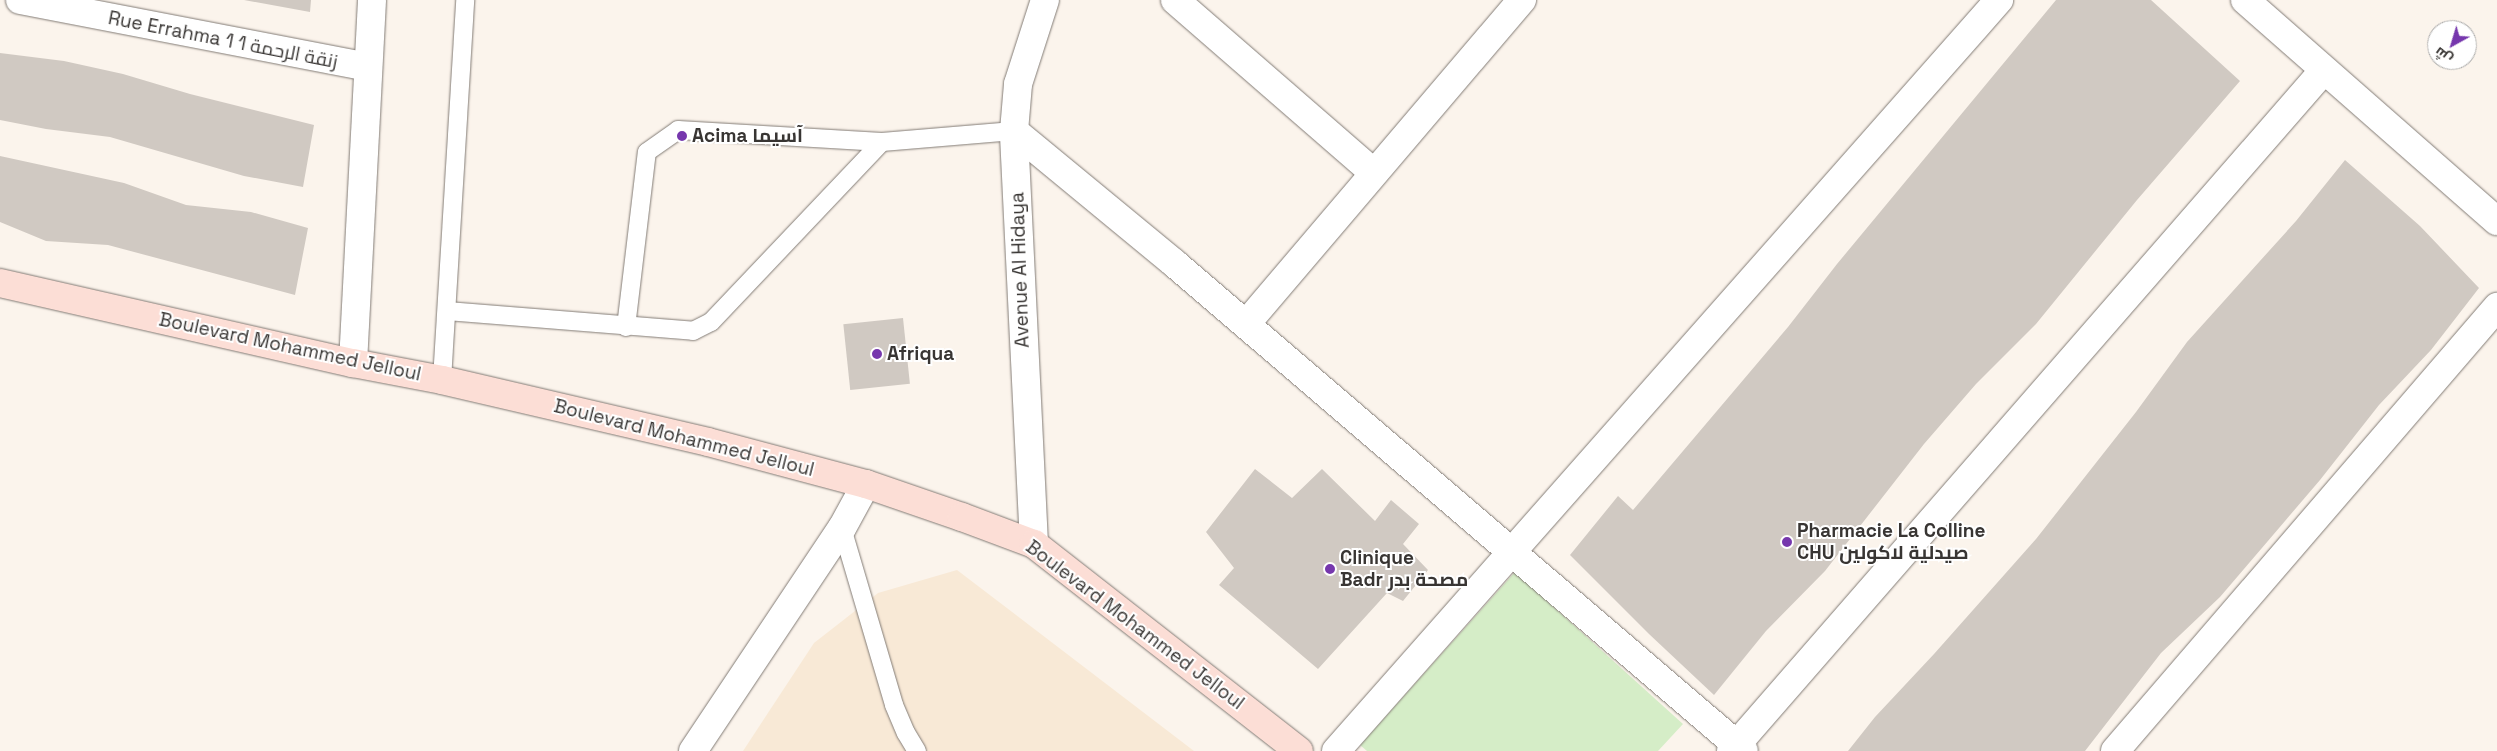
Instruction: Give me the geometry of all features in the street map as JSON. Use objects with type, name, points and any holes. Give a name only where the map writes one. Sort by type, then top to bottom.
[{"type":"street","name":"Rue Errahma 1 زنقة الرحمة 1","points":[[20,0],[368,67]]},
{"type":"street","points":[[353,362],[372,0]]},
{"type":"street","name":"Avenue Al Hidaya","points":[[1034,544],[1014,130],[1018,84],[1045,0]]},
{"type":"street","points":[[1175,0],[1374,172]]},
{"type":"street","points":[[1246,324],[1522,0]]},
{"type":"street","points":[[1336,751],[1512,554],[1999,0]]},
{"type":"street","points":[[2245,0],[2497,222]]},
{"type":"street","points":[[1014,130],[1246,324],[1737,749],[2324,70]]},
{"type":"street","name":"Boulevard Mohammed Jelloul","points":[[0,282],[353,362],[442,380],[708,442],[866,484],[1034,544],[1299,751]]},
{"type":"street","points":[[2115,751],[2497,307]]},
{"type":"street","points":[[693,751],[842,528],[866,484]]},
{"type":"lane","points":[[442,380],[464,0]]},
{"type":"lane","points":[[626,327],[648,152],[678,130],[882,142],[1014,130]]},
{"type":"lane","points":[[447,311],[693,331],[711,322],[882,142]]},
{"type":"lane","points":[[842,528],[894,705],[906,734],[917,751]]},
{"type":"shaded area","points":[[957,570],[1194,751],[743,751],[814,643],[878,593]]},
{"type":"green space","points":[[1515,572],[1683,724],[1658,751],[1367,751],[1360,745]]},
{"type":"building","points":[[244,0],[311,0],[310,12]]},
{"type":"building","points":[[2056,0],[2151,0],[2240,81],[2137,200],[2036,324],[1976,384],[1924,444],[1825,571],[1766,631],[1714,695],[1649,634],[1570,555],[1618,496],[1633,510],[1788,327],[1837,264]]},
{"type":"building","points":[[0,53],[64,61],[123,74],[190,94],[314,125],[303,187],[244,176],[110,137],[46,129],[0,120]]},
{"type":"building","points":[[0,156],[124,183],[186,205],[251,212],[308,228],[295,295],[108,245],[46,241],[0,222]]},
{"type":"building","points":[[2345,160],[2420,226],[2479,288],[2431,350],[2379,405],[2320,480],[2220,597],[2161,653],[2085,751],[1848,751],[1875,717],[2036,539],[2136,412],[2187,342],[2296,221]]},
{"type":"building","name":"Afriqua","points":[[903,318],[910,384],[850,390],[843,324]]},
{"type":"building","name":"Clinique Badr مصحة بدر","points":[[1255,469],[1292,498],[1322,469],[1375,521],[1391,500],[1419,524],[1403,544],[1428,570],[1403,601],[1387,593],[1318,669],[1219,585],[1234,568],[1206,532]]},
{"type":"place","name":"Acima آسيما","points":[[682,136]]},
{"type":"place","name":"Afriqua","points":[[877,354]]},
{"type":"place","name":"Pharmacie La Colline CHU صيدلية لاكولين","points":[[1787,542]]},
{"type":"place","name":"Clinique Badr مصحة بدر","points":[[1330,569]]}]
